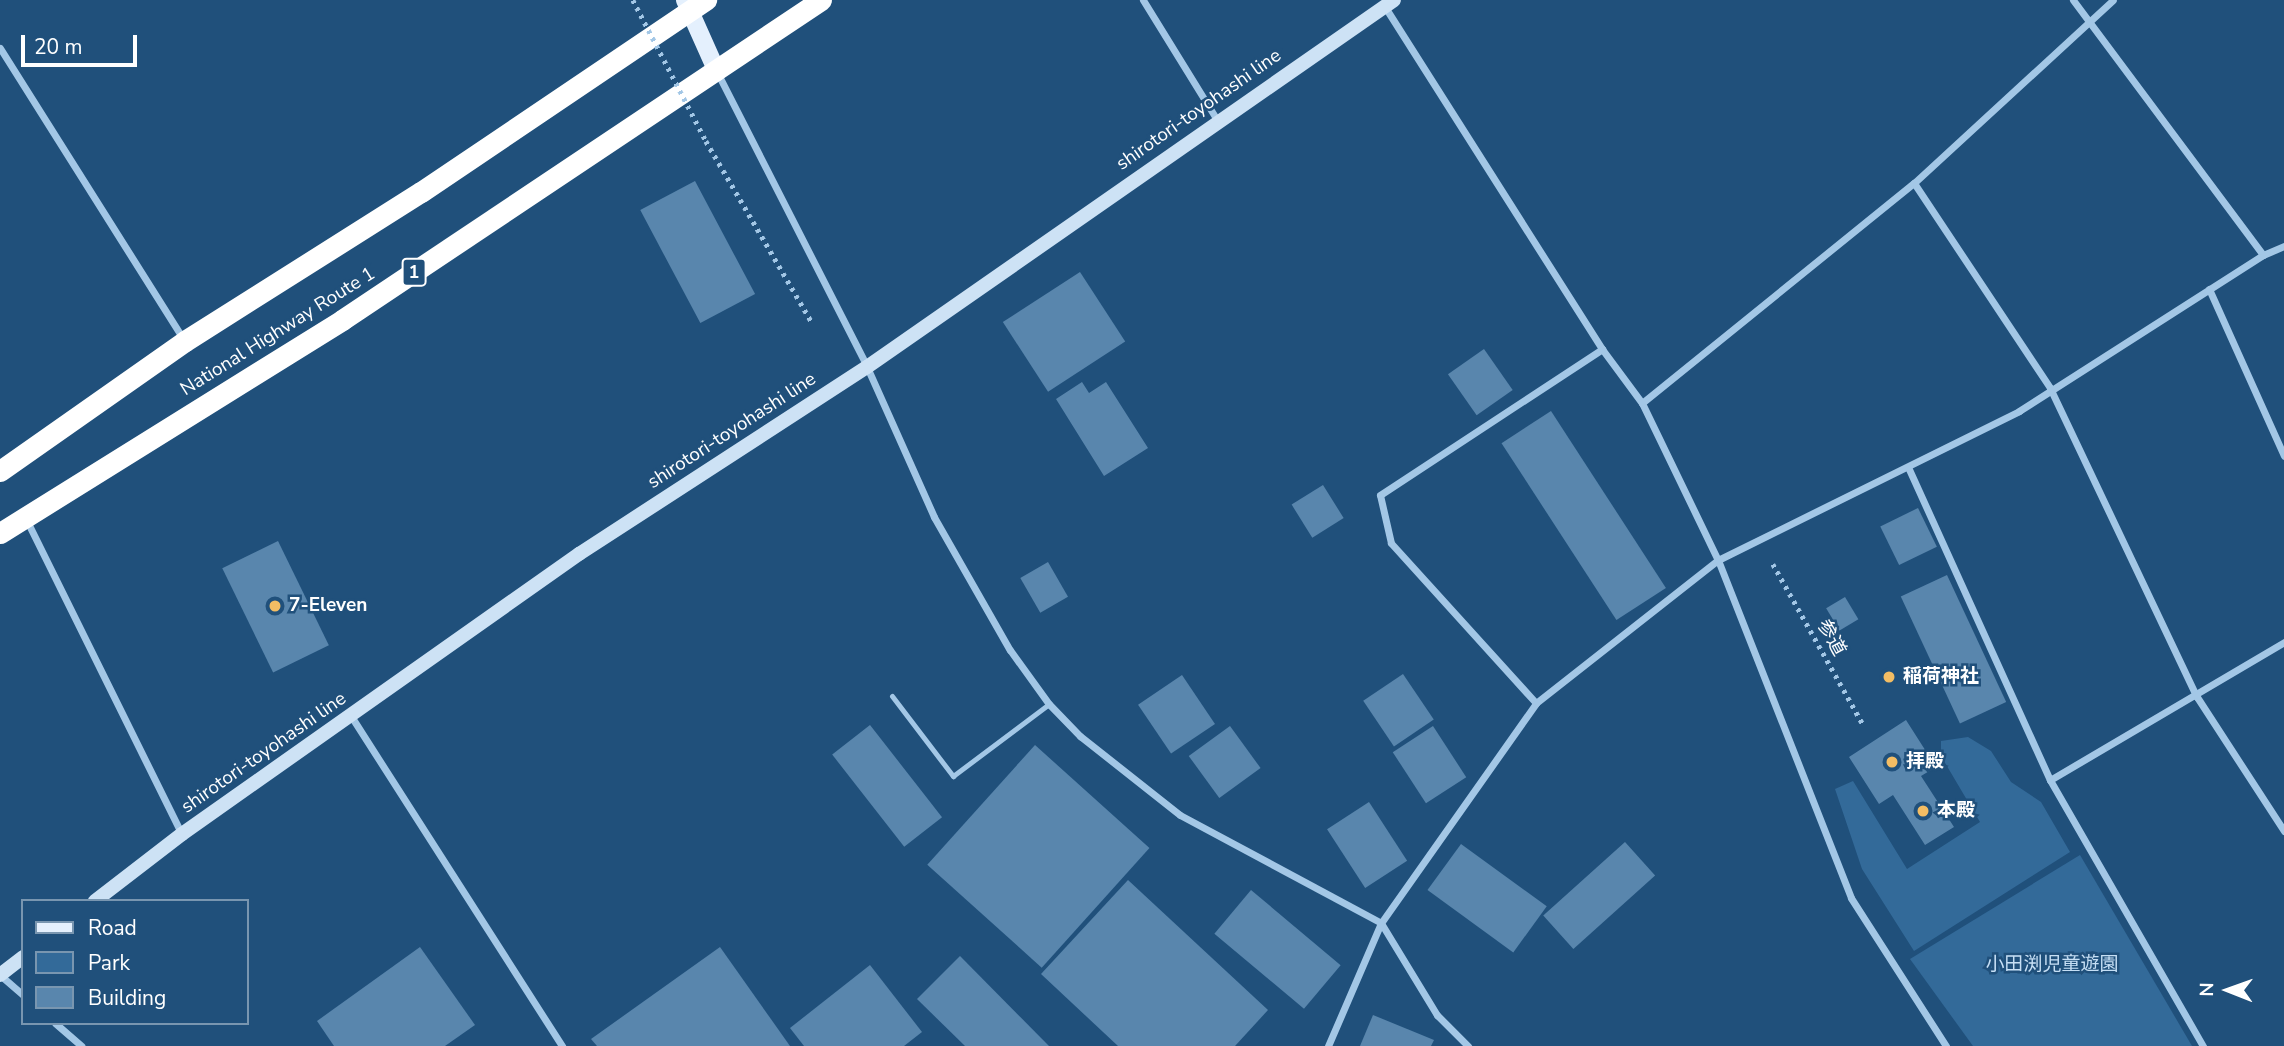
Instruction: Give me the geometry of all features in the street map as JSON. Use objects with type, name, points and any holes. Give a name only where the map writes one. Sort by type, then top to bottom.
[{"type":"highway","name":"National Highway Route 1","points":[[0,533],[342,320],[821,0]]},
{"type":"highway","name":"National Highway Route 1","points":[[0,471],[185,341],[421,192],[693,3]]},
{"type":"main road","points":[[693,3],[716,72]]},
{"type":"main road","name":"shirotori-toyohashi line","points":[[98,899],[182,834],[579,554],[867,368],[1217,120],[1390,3]]},
{"type":"main road","points":[[0,975],[21,959]]},
{"type":"street","points":[[1143,0],[1217,120]]},
{"type":"street","points":[[2073,0],[2263,255]]},
{"type":"street","points":[[1642,403],[1914,183],[2113,0]]},
{"type":"street","points":[[1390,3],[1602,349],[1642,403],[1718,560],[1851,898],[1946,1046]]},
{"type":"street","points":[[0,48],[185,341]]},
{"type":"street","points":[[716,72],[867,368],[934,517],[1010,650],[1049,704],[1080,736],[1180,815],[1381,923],[1437,1015],[1468,1046]]},
{"type":"street","points":[[1914,183],[2050,388],[2197,697],[2284,831]]},
{"type":"street","points":[[1328,1046],[1381,923],[1536,703],[1718,560],[2019,411],[2050,388],[2263,255],[2284,246]]},
{"type":"street","points":[[2209,289],[2284,456]]},
{"type":"street","points":[[1536,703],[1391,544],[1380,495],[1602,349]]},
{"type":"street","points":[[1908,467],[2050,780],[2203,1046]]},
{"type":"street","points":[[26,517],[182,834]]},
{"type":"street","points":[[2050,780],[2197,697],[2284,642]]},
{"type":"street","points":[[351,716],[562,1046]]},
{"type":"street","points":[[0,975],[21,993]]},
{"type":"street","points":[[57,1025],[81,1046]]},
{"type":"lane","points":[[892,696],[953,776],[1049,704]]},
{"type":"path","points":[[634,0],[706,141],[813,324]]},
{"type":"path","name":"参道","points":[[1773,564],[1864,726]]},
{"type":"green space","points":[[1968,737],[1991,751],[2011,782],[2041,802],[2070,852],[1914,951],[1862,869],[1835,789],[1853,781],[1907,869],[1980,822],[1941,756],[1941,741]]},
{"type":"green space","name":"小田渕児童遊園","points":[[2080,855],[2192,1046],[1973,1046],[1910,959]]},
{"type":"building","points":[[695,181],[755,294],[700,323],[640,210]]},
{"type":"building","points":[[1080,272],[1125,342],[1048,392],[1003,322]]},
{"type":"building","points":[[1484,349],[1513,390],[1477,415],[1448,374]]},
{"type":"building","points":[[1082,382],[1089,393],[1106,382],[1148,448],[1104,476],[1056,399]]},
{"type":"building","points":[[1551,411],[1666,588],[1616,620],[1502,443]]},
{"type":"building","points":[[1323,485],[1344,518],[1312,538],[1292,505]]},
{"type":"building","points":[[1918,508],[1937,547],[1899,565],[1880,526]]},
{"type":"building","name":"7-Eleven","points":[[278,541],[329,645],[273,672],[222,568]]},
{"type":"building","points":[[1048,562],[1068,597],[1040,613],[1020,578]]},
{"type":"building","points":[[1947,575],[2006,702],[1960,723],[1901,597]]},
{"type":"building","points":[[1845,597],[1858,619],[1840,631],[1826,608]]},
{"type":"building","points":[[1403,674],[1434,720],[1394,746],[1363,701]]},
{"type":"building","points":[[1182,675],[1215,724],[1171,754],[1138,705]]},
{"type":"building","name":"拝殿","points":[[1906,720],[1936,767],[1921,776],[1954,827],[1925,845],[1893,795],[1879,804],[1849,757]]},
{"type":"building","points":[[870,725],[942,817],[904,847],[832,755]]},
{"type":"building","points":[[1230,726],[1261,768],[1219,798],[1189,756]]},
{"type":"building","points":[[1433,726],[1466,777],[1426,803],[1393,752]]},
{"type":"building","points":[[1035,745],[1149,848],[1042,968],[927,865]]},
{"type":"building","points":[[1369,802],[1407,861],[1365,888],[1327,829]]},
{"type":"building","points":[[1625,842],[1655,875],[1573,949],[1543,916]]},
{"type":"building","points":[[1461,844],[1547,906],[1513,952],[1427,890]]},
{"type":"building","points":[[1128,880],[1268,1010],[1235,1046],[1118,1046],[1041,974]]},
{"type":"building","points":[[1251,890],[1341,965],[1304,1009],[1214,934]]},
{"type":"building","points":[[420,947],[475,1025],[445,1046],[334,1046],[317,1021]]},
{"type":"building","points":[[720,947],[790,1046],[597,1046],[591,1039]]},
{"type":"building","points":[[960,956],[1049,1046],[965,1046],[917,999]]},
{"type":"building","points":[[870,965],[922,1032],[904,1046],[804,1046],[790,1028]]},
{"type":"building","points":[[1373,1015],[1434,1040],[1431,1046],[1360,1046]]},
{"type":"place","name":"7-Eleven","points":[[275,606]]},
{"type":"place","name":"稲荷神社","points":[[1889,677]]},
{"type":"place","name":"拝殿","points":[[1892,762]]},
{"type":"place","name":"本殿","points":[[1923,811]]}]
